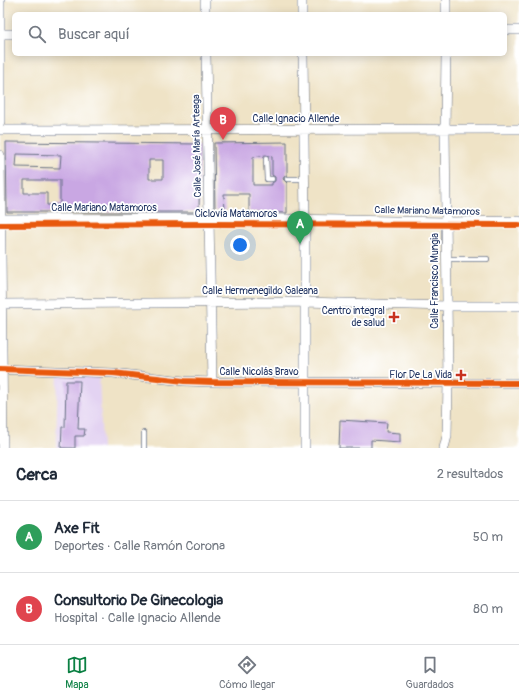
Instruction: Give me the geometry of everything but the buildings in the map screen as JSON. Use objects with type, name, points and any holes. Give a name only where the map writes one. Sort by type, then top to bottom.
[{"type":"street","points":[[0,0],[0,122]]},
{"type":"street","points":[[205,0],[205,12]]},
{"type":"street","points":[[302,0],[302,12]]},
{"type":"street","points":[[446,0],[446,12]]},
{"type":"street","points":[[507,30],[519,30]]},
{"type":"street","points":[[0,34],[12,34]]},
{"type":"street","name":"Calle José María Arteaga","points":[[206,56],[209,302],[212,382]]},
{"type":"street","points":[[303,56],[305,448]]},
{"type":"street","name":"Calle Francisco Mungia","points":[[444,448],[446,436],[448,382],[446,306],[446,56]]},
{"type":"street","name":"Calle Ignacio Allende","points":[[0,130],[519,129]]},
{"type":"street","points":[[0,155],[0,304],[3,448]]},
{"type":"street","name":"Calle Mariano Matamoros","points":[[0,219],[305,219],[446,222],[519,221]]},
{"type":"street","name":"Calle Hermenegildo Galeana","points":[[0,304],[305,302],[446,306],[519,306]]},
{"type":"street","name":"Calle Nicolás Bravo","points":[[1,369],[113,373],[212,382],[519,383]]},
{"type":"street","name":"Calle Francisco Mungia","points":[[446,436],[452,448]]},
{"type":"lane","points":[[266,159],[267,179],[272,179]]},
{"type":"lane","points":[[287,179],[304,179]]},
{"type":"lane","points":[[446,259],[487,259]]},
{"type":"lane","points":[[144,433],[144,448]]},
{"type":"shaded area","points":[[58,373],[99,373],[102,448],[56,448]]},
{"type":"cycle path","name":"Ciclovía Matamoros","points":[[0,225],[519,225]]},
{"type":"cycle path","points":[[0,369],[113,373],[184,381],[212,382],[519,383]]},
{"type":"place","name":"Consultorio De Ginecologia","points":[[223,140]]},
{"type":"place","name":"Axe Fit","points":[[300,244]]},
{"type":"place","name":"Centro integral de salud","points":[[394,317]]},
{"type":"place","name":"Flor De La Vida","points":[[461,375]]}]
